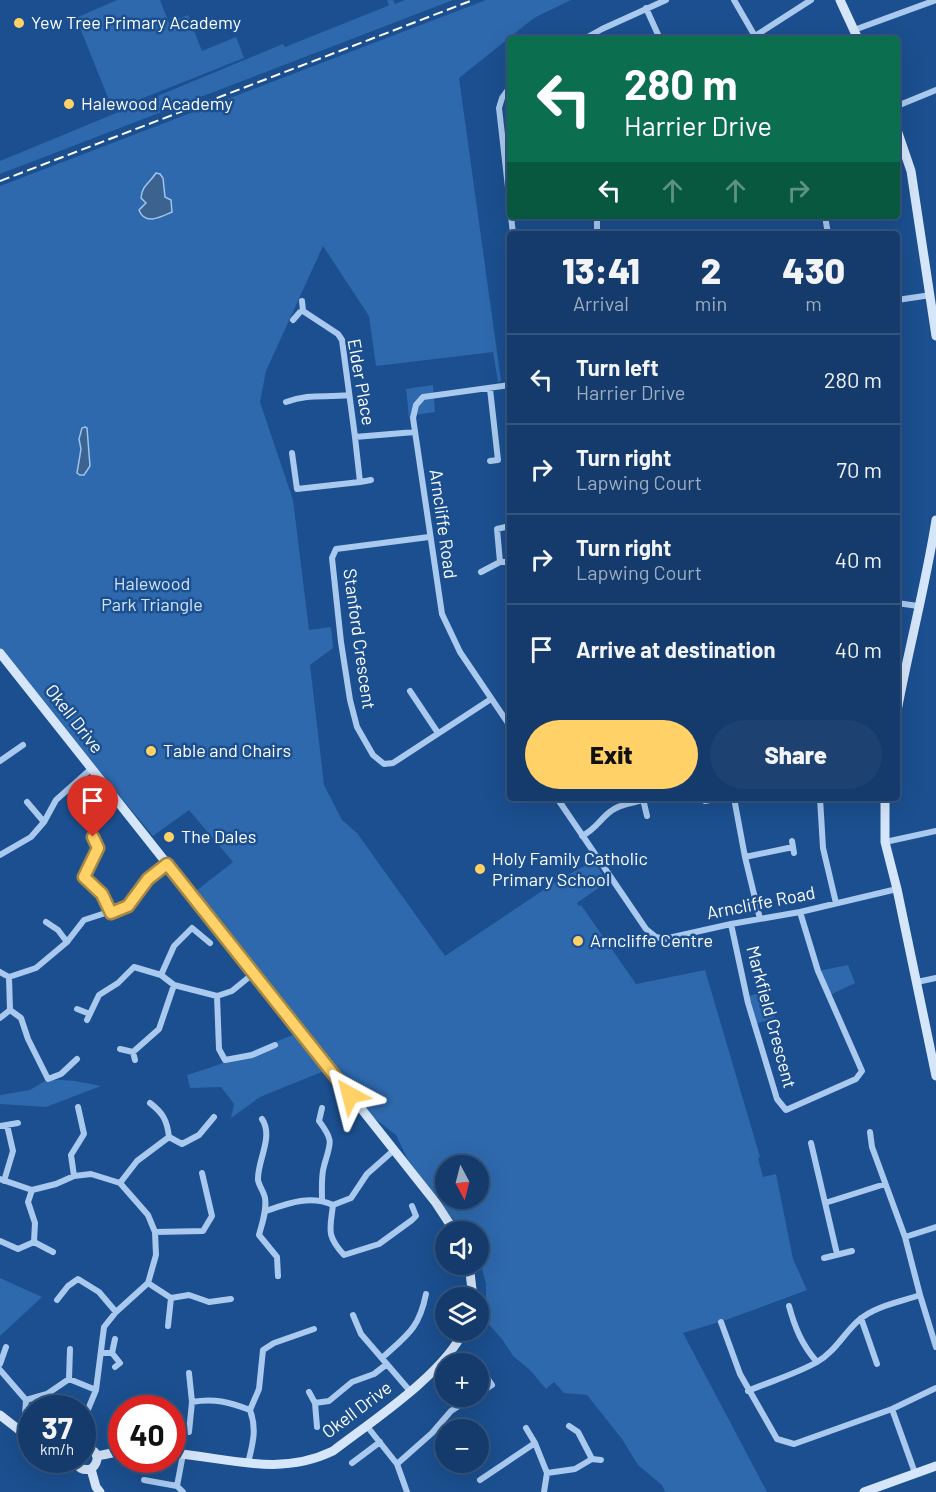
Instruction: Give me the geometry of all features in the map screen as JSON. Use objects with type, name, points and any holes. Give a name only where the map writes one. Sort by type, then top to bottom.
[{"type":"street","points":[[590,36],[666,0]]},
{"type":"street","points":[[734,0],[755,36]]},
{"type":"street","points":[[757,36],[811,0]]},
{"type":"street","points":[[840,0],[856,34],[936,0]]},
{"type":"street","points":[[646,8],[659,36]]},
{"type":"street","points":[[900,105],[936,90]]},
{"type":"street","points":[[507,91],[499,108],[507,169]]},
{"type":"street","points":[[900,139],[911,171],[935,311],[936,336]]},
{"type":"street","points":[[900,300],[931,296]]},
{"type":"street","points":[[293,320],[300,312],[305,312],[302,301]]},
{"type":"street","name":"Elder Place","points":[[305,312],[338,334],[342,340],[360,482]]},
{"type":"street","name":"Arncliffe Road","points":[[507,386],[423,397],[416,405],[413,418],[442,614],[460,652],[507,720]]},
{"type":"street","points":[[490,389],[498,460],[490,461]]},
{"type":"street","points":[[286,402],[306,395],[330,398],[349,395]]},
{"type":"street","points":[[355,437],[415,432]]},
{"type":"street","points":[[292,453],[297,489],[371,480]]},
{"type":"street","points":[[900,696],[918,606],[927,574],[936,520]]},
{"type":"street","points":[[500,562],[496,529],[507,527]]},
{"type":"street","name":"Stanford Crescent","points":[[429,537],[336,549],[332,558],[341,642],[350,700],[357,727],[373,755],[384,764],[393,763],[491,699]]},
{"type":"street","points":[[481,572],[500,562],[507,562]]},
{"type":"street","points":[[900,603],[918,606]]},
{"type":"street","name":"Okell Drive","points":[[0,653],[436,1203],[448,1221]]},
{"type":"street","points":[[410,691],[438,733]]},
{"type":"street","points":[[0,761],[23,745]]},
{"type":"street","points":[[0,855],[31,837],[44,822],[56,800],[92,768]]},
{"type":"street","name":"Arncliffe Road","points":[[559,801],[646,929],[656,937],[664,939],[800,912],[897,888]]},
{"type":"street","points":[[582,836],[596,828],[609,812],[637,801]]},
{"type":"street","points":[[643,801],[647,816]]},
{"type":"street","points":[[735,801],[760,919]]},
{"type":"street","points":[[820,801],[823,848],[836,903]]},
{"type":"street","points":[[885,801],[885,842],[897,888],[936,1076]]},
{"type":"street","points":[[27,802],[44,822]]},
{"type":"street","points":[[885,842],[936,831]]},
{"type":"street","points":[[93,837],[98,848],[84,877],[102,894],[111,913]]},
{"type":"street","points":[[745,857],[793,847]]},
{"type":"street","points":[[0,972],[9,977],[36,968],[68,942],[84,920],[128,906],[148,879],[167,864]]},
{"type":"street","name":"Markfield Crescent","points":[[731,924],[748,1003],[777,1100],[786,1110],[856,1079],[862,1071],[818,971],[800,912]]},
{"type":"street","points":[[191,920],[192,928],[210,944]]},
{"type":"street","points":[[46,922],[58,930],[68,942]]},
{"type":"street","points":[[161,975],[174,946],[192,928]]},
{"type":"street","points":[[77,1009],[88,1017],[99,995],[118,983],[134,967],[161,975],[174,985],[218,996],[232,991],[254,973]]},
{"type":"street","points":[[9,977],[10,1010]]},
{"type":"street","points":[[917,982],[936,978]]},
{"type":"street","points":[[133,1052],[159,1029],[174,985]]},
{"type":"street","points":[[218,996],[219,1049],[225,1060],[252,1055],[275,1045]]},
{"type":"street","points":[[0,1018],[10,1010]]},
{"type":"street","points":[[10,1010],[21,1018],[28,1039],[48,1079],[62,1074],[77,1059]]},
{"type":"street","points":[[120,1049],[133,1052]]},
{"type":"street","points":[[133,1052],[135,1060]]},
{"type":"street","points":[[150,1103],[164,1114],[169,1137]]},
{"type":"street","points":[[74,1176],[71,1155],[84,1134],[78,1107]]},
{"type":"street","points":[[322,1108],[319,1121],[328,1134],[331,1148],[324,1167],[322,1200]]},
{"type":"street","points":[[169,1137],[182,1144],[199,1135],[214,1117]]},
{"type":"street","points":[[262,1119],[266,1124],[266,1140],[258,1181],[265,1197],[266,1211],[259,1235],[277,1257],[278,1276]]},
{"type":"street","points":[[18,1124],[3,1126],[13,1151],[2,1180],[32,1190],[56,1184],[74,1176],[91,1174],[120,1183],[148,1215],[155,1232],[156,1255],[148,1283],[116,1312],[104,1327],[94,1395]]},
{"type":"street","points":[[870,1132],[872,1147],[905,1237],[936,1347]]},
{"type":"street","points":[[120,1183],[137,1161],[169,1137]]},
{"type":"street","points":[[811,1143],[837,1254]]},
{"type":"street","points":[[266,1211],[296,1201],[322,1200],[333,1205],[351,1198],[367,1174],[394,1150]]},
{"type":"street","points":[[155,1232],[203,1231],[212,1216],[202,1173]]},
{"type":"street","points":[[825,1203],[885,1184]]},
{"type":"street","points":[[32,1190],[28,1202],[35,1223],[34,1242]]},
{"type":"street","points":[[333,1205],[329,1234],[344,1255],[379,1244],[419,1218],[412,1206]]},
{"type":"street","points":[[905,1237],[936,1227]]},
{"type":"street","points":[[0,1241],[18,1249],[34,1242]]},
{"type":"street","points":[[34,1242],[53,1252]]},
{"type":"street","points":[[824,1258],[852,1251]]},
{"type":"street","points":[[57,1300],[68,1286],[78,1279],[99,1292],[116,1312]]},
{"type":"street","points":[[148,1283],[171,1298],[189,1295],[209,1302],[231,1299]]},
{"type":"street","points":[[382,1358],[413,1330],[422,1313],[426,1294]]},
{"type":"street","points":[[748,1391],[817,1362],[832,1352],[846,1332],[861,1318],[878,1309],[920,1296]]},
{"type":"street","points":[[168,1326],[171,1298]]},
{"type":"street","points":[[789,1306],[796,1330],[805,1349],[817,1362]]},
{"type":"street","points":[[353,1315],[361,1334],[410,1391]]},
{"type":"street","points":[[861,1318],[877,1364]]},
{"type":"street","points":[[721,1322],[748,1391],[777,1439],[794,1444],[892,1409],[936,1388]]},
{"type":"street","points":[[250,1410],[259,1389],[263,1350],[274,1343],[314,1329]]},
{"type":"street","points":[[112,1353],[115,1339]]},
{"type":"street","name":"Okell Drive","points":[[186,1454],[279,1466],[309,1461],[333,1451],[441,1364],[457,1341]]},
{"type":"street","points":[[0,1364],[6,1347]]},
{"type":"street","points":[[69,1380],[70,1349]]},
{"type":"street","points":[[100,1353],[112,1353]]},
{"type":"street","points":[[112,1353],[120,1363],[115,1368]]},
{"type":"street","points":[[315,1403],[329,1401],[344,1387],[360,1378],[374,1374],[387,1364]]},
{"type":"street","points":[[0,1370],[22,1395]]},
{"type":"street","points":[[189,1373],[192,1402],[189,1432]]},
{"type":"street","points":[[69,1380],[96,1390]]},
{"type":"street","points":[[44,1395],[69,1380]]},
{"type":"street","points":[[489,1381],[492,1385],[500,1387]]},
{"type":"street","points":[[309,1392],[315,1403],[317,1427]]},
{"type":"street","points":[[192,1402],[209,1399],[228,1401],[250,1410],[255,1422],[255,1436],[248,1463]]},
{"type":"street","points":[[397,1464],[458,1407]]},
{"type":"street","points":[[892,1409],[915,1473]]},
{"type":"street","points":[[0,1415],[18,1429]]},
{"type":"street","points":[[366,1425],[397,1464],[407,1492]]},
{"type":"street","points":[[569,1426],[578,1432],[592,1460]]},
{"type":"street","points":[[526,1428],[535,1443],[547,1473],[544,1492]]},
{"type":"street","points":[[352,1463],[380,1442]]},
{"type":"street","points":[[480,1480],[535,1443]]},
{"type":"street","points":[[96,1464],[97,1456],[108,1454]]},
{"type":"street","points":[[547,1473],[575,1469],[592,1460],[601,1460]]},
{"type":"street","points":[[864,1492],[936,1466]]},
{"type":"street","points":[[93,1473],[100,1492]]},
{"type":"street","points":[[177,1486],[179,1473]]},
{"type":"street","points":[[144,1480],[177,1486],[183,1492]]},
{"type":"green space","points":[[117,0],[160,0],[169,23],[188,15],[202,51],[236,37],[244,58],[113,110],[76,18]]},
{"type":"green space","points":[[387,0],[393,0],[395,4],[405,0],[453,0],[0,174],[0,161],[283,44],[285,47],[385,7],[389,5]]},
{"type":"green space","name":"Halewood Park Triangle","points":[[486,0],[571,0],[534,18],[512,36],[507,36],[507,40],[459,78],[501,381],[498,382],[493,352],[376,366],[369,316],[323,246],[266,371],[260,402],[293,500],[309,630],[331,627],[333,648],[310,665],[324,785],[342,820],[357,833],[445,956],[560,879],[594,861],[607,882],[577,903],[581,905],[636,984],[705,970],[760,1157],[758,1158],[763,1177],[776,1174],[793,1259],[807,1290],[726,1320],[683,1333],[767,1492],[665,1492],[662,1485],[638,1465],[622,1439],[587,1395],[564,1393],[554,1382],[546,1389],[530,1370],[513,1356],[489,1325],[489,1287],[486,1287],[484,1275],[489,1275],[489,1221],[454,1221],[445,1209],[489,1209],[489,1155],[435,1155],[435,1196],[408,1160],[396,1135],[374,1118],[196,891],[233,862],[189,810],[153,836],[54,717],[0,647],[0,186]]},
{"type":"green space","points":[[433,385],[435,412],[414,415],[414,423],[409,417],[406,389]]},
{"type":"green space","points":[[848,965],[855,983],[830,995],[818,971]]},
{"type":"green space","points":[[766,991],[775,1018],[755,1024],[746,997]]},
{"type":"green space","points":[[300,1032],[329,1069],[260,1097],[231,1118],[234,1104],[221,1087],[190,1088],[187,1075]]},
{"type":"green space","points":[[48,1079],[101,1086],[46,1107],[0,1104],[0,1095],[30,1090]]},
{"type":"green space","points":[[0,1278],[42,1297],[0,1336]]},
{"type":"shaded area","points":[[156,173],[163,178],[165,197],[171,200],[172,212],[149,219],[145,218],[139,210],[146,203],[141,198],[143,190]]},
{"type":"shaded area","points":[[82,428],[87,428],[90,466],[84,475],[80,475],[77,473],[81,449],[79,439]]},
{"type":"railway","points":[[0,181],[473,0]]},
{"type":"place","name":"Yew Tree Primary Academy","points":[[19,23]]},
{"type":"place","name":"Halewood Academy","points":[[69,104]]},
{"type":"place","name":"Table and Chairs","points":[[151,751]]},
{"type":"place","name":"The Dales","points":[[169,837]]},
{"type":"place","name":"Holy Family Catholic Primary School","points":[[480,869]]},
{"type":"place","name":"Arncliffe Centre","points":[[578,941]]},
{"type":"route","points":[[93,837],[98,848],[84,877],[102,894],[111,913],[128,906],[148,879],[167,864],[350,1095]]}]
